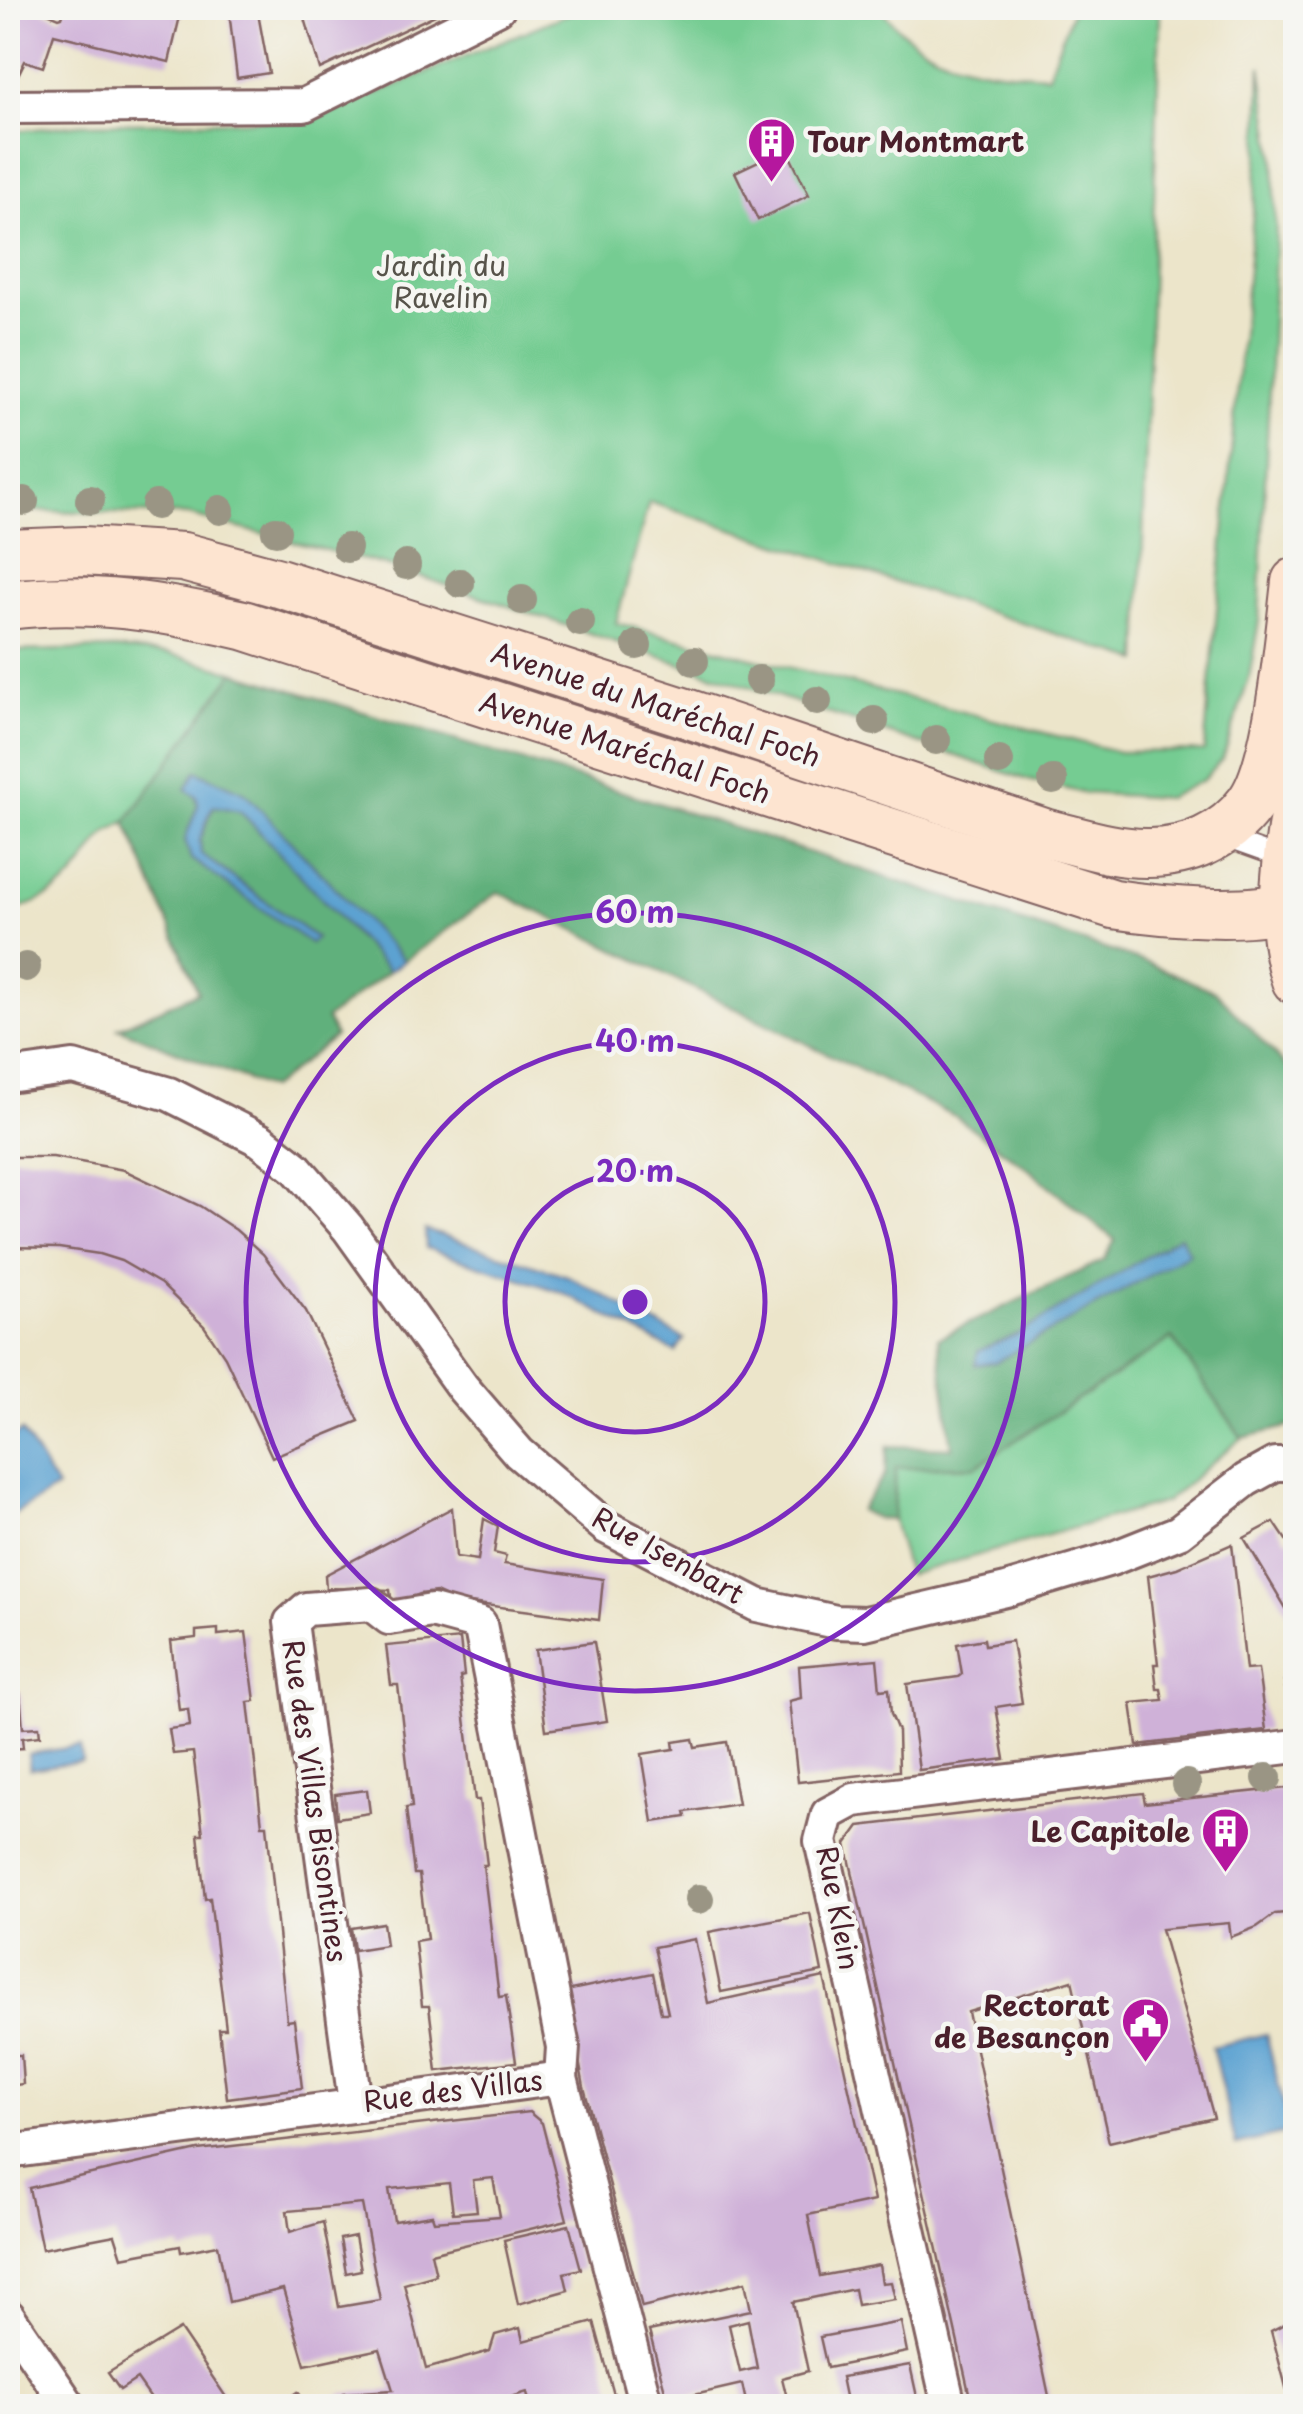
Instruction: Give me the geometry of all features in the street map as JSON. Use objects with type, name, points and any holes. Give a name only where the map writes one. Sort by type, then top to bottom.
[{"type":"main road","name":"Avenue du Maréchal Foch","points":[[8,554],[84,551],[183,557],[669,708],[1044,833],[1103,848],[1148,853],[1185,849],[1218,835]]},
{"type":"main road","points":[[1218,835],[1251,804],[1264,777],[1286,673],[1296,582]]},
{"type":"main road","name":"Avenue Maréchal Foch","points":[[8,605],[96,601],[168,608],[244,624],[1113,904],[1158,911],[1238,910],[1291,884]]},
{"type":"main road","points":[[1292,968],[1291,884],[1296,804]]},
{"type":"street","points":[[8,108],[304,105],[498,8]]},
{"type":"street","name":"Rue Isenbart","points":[[8,1076],[72,1067],[169,1094],[260,1140],[296,1168],[348,1228],[484,1415],[556,1488],[606,1528],[757,1605],[836,1622],[865,1624],[1006,1590],[1111,1560],[1179,1532],[1246,1480],[1275,1464],[1296,1464]]},
{"type":"street","name":"Rue des Villas Bisontines","points":[[355,2103],[291,1622],[306,1609],[371,1604],[388,1618],[432,1611],[480,1624],[563,2046],[562,2078]]},
{"type":"street","name":"Rue Klein","points":[[949,2406],[821,1841],[828,1814],[854,1800],[1296,1746]]},
{"type":"street","name":"Rue des Villas","points":[[8,2152],[562,2078],[646,2406]]},
{"type":"street","points":[[8,2316],[68,2406]]},
{"type":"lane","points":[[1218,835],[1291,884]]},
{"type":"green space","name":"Jardin du Ravelin","points":[[582,8],[881,8],[898,27],[935,54],[977,67],[1048,75],[1073,8],[1154,8],[1160,16],[1139,661],[649,502],[616,623],[1119,752],[1204,751],[1259,148],[1261,66],[1274,155],[1276,234],[1259,620],[1249,678],[1223,758],[1203,780],[1167,798],[1084,793],[1028,780],[389,566],[188,515],[8,510],[8,132],[79,124],[314,119]]},
{"type":"green space","points":[[113,649],[170,654],[234,672],[126,822],[107,833],[64,885],[41,900],[8,913],[8,651]]},
{"type":"green space","points":[[234,672],[652,801],[1148,963],[1216,992],[1295,1076],[1295,1425],[1242,1438],[1172,1338],[976,1466],[896,1468],[893,1520],[877,1519],[860,1510],[885,1475],[888,1446],[952,1448],[938,1338],[1104,1260],[1115,1240],[1026,1167],[956,1117],[498,892],[404,961],[244,792],[196,796],[198,805],[185,839],[191,859],[316,938],[201,854],[200,840],[214,805],[240,811],[389,971],[326,1019],[335,1036],[270,1089],[118,1028],[198,992],[126,822]]},
{"type":"green space","points":[[1172,1338],[1242,1438],[1165,1502],[908,1575],[893,1520],[895,1468],[976,1466]]},
{"type":"water","points":[[196,771],[244,792],[404,961],[389,971],[240,811],[213,806],[200,840],[201,854],[316,938],[310,943],[191,859],[185,839],[198,805],[196,796],[186,789]]},
{"type":"water","points":[[425,1230],[568,1276],[684,1339],[676,1352],[561,1292],[426,1248]]},
{"type":"water","points":[[1180,1236],[1189,1253],[996,1362],[975,1365],[978,1351],[1017,1335]]},
{"type":"water","points":[[22,1431],[57,1488],[8,1518],[8,1440]]},
{"type":"water","points":[[80,1746],[82,1761],[30,1769],[28,1754]]},
{"type":"water","points":[[1266,2034],[1290,2132],[1236,2145],[1212,2047]]},
{"type":"building","points":[[8,8],[36,8],[59,18],[65,8],[182,8],[169,62],[54,34],[43,67],[25,61],[18,75],[8,73]]},
{"type":"building","points":[[257,8],[269,73],[237,78],[229,11]]},
{"type":"building","points":[[302,8],[450,8],[320,69]]},
{"type":"building","name":"Tour Montmart","points":[[786,148],[809,195],[758,220],[735,172]]},
{"type":"building","points":[[8,1157],[53,1157],[124,1170],[200,1206],[236,1230],[263,1254],[306,1311],[359,1421],[272,1457],[225,1357],[204,1326],[161,1284],[121,1261],[99,1254],[8,1247]]},
{"type":"building","points":[[452,1508],[456,1557],[478,1560],[484,1519],[498,1526],[494,1553],[506,1556],[504,1564],[603,1579],[599,1620],[455,1601],[436,1592],[392,1605],[390,1590],[326,1588],[325,1575]]},
{"type":"building","points":[[1274,1522],[1286,1540],[1296,1535],[1296,1625],[1244,1538]]},
{"type":"building","points":[[1232,1544],[1246,1670],[1258,1669],[1266,1730],[1137,1745],[1131,1703],[1163,1700],[1161,1689],[1157,1689],[1148,1576]]},
{"type":"building","points":[[218,1629],[218,1635],[246,1632],[255,1701],[248,1702],[262,1825],[267,1825],[287,2021],[294,2020],[302,2088],[227,2098],[219,2029],[226,2029],[210,1898],[205,1899],[198,1834],[203,1834],[193,1752],[173,1754],[169,1729],[190,1726],[188,1709],[179,1710],[171,1641],[196,1638],[196,1631]]},
{"type":"building","points":[[460,1639],[464,1676],[460,1677],[487,1865],[483,1865],[499,1997],[506,1996],[516,2062],[437,2071],[429,2006],[422,2006],[415,1941],[427,1939],[406,1808],[412,1807],[398,1685],[391,1685],[386,1646]]},
{"type":"building","points":[[984,1639],[985,1645],[1012,1641],[1022,1703],[996,1707],[1005,1759],[919,1770],[907,1684],[958,1677],[962,1674],[957,1644]]},
{"type":"building","points":[[594,1642],[607,1721],[546,1730],[535,1650]]},
{"type":"building","points":[[877,1659],[880,1690],[889,1689],[891,1714],[898,1731],[899,1771],[798,1782],[789,1701],[801,1698],[799,1666]]},
{"type":"building","points":[[1296,1680],[1296,1727],[1291,1728],[1284,1681]]},
{"type":"building","points":[[20,1692],[23,1728],[39,1727],[40,1736],[22,1738],[23,1748],[8,1749],[8,1693]]},
{"type":"building","points":[[693,1739],[695,1747],[727,1742],[738,1804],[685,1812],[686,1817],[653,1822],[642,1754],[674,1749],[673,1742]]},
{"type":"building","name":"Rectorat de Besançon","points":[[1296,1787],[1296,1912],[1275,1914],[1257,1927],[1231,1937],[1229,1923],[1161,1929],[1214,2118],[1109,2142],[1072,1980],[968,2012],[1049,2396],[1001,2406],[972,2406],[846,1844],[859,1826],[1143,1793],[1145,1803]]},
{"type":"building","points":[[367,1790],[370,1813],[337,1818],[335,1794]]},
{"type":"building","points":[[810,1913],[822,1972],[721,1992],[709,1932]]},
{"type":"building","points":[[383,1923],[386,1945],[354,1950],[351,1928]]},
{"type":"building","points":[[695,1939],[708,2003],[824,1977],[874,2201],[808,2215],[820,2276],[879,2265],[882,2283],[891,2282],[895,2299],[857,2305],[854,2289],[793,2302],[808,2371],[782,2378],[789,2406],[747,2406],[742,2384],[668,2401],[649,2331],[751,2310],[745,2282],[642,2307],[584,2087],[566,1991],[653,1973],[661,2013],[668,2013],[654,1947]],"holes":[[[748,2320],[757,2368],[740,2372],[729,2325]]]},
{"type":"building","points":[[8,2055],[21,2055],[23,2084],[8,2086]]},
{"type":"building","points":[[529,2112],[542,2123],[567,2220],[431,2253],[436,2275],[404,2284],[426,2369],[490,2351],[495,2335],[520,2328],[523,2341],[594,2322],[617,2406],[530,2406],[527,2392],[483,2406],[322,2406],[344,2393],[393,2390],[380,2349],[305,2365],[283,2289],[229,2302],[218,2245],[181,2252],[180,2246],[122,2257],[115,2235],[42,2249],[29,2188],[198,2150]],"holes":[[[493,2178],[500,2216],[434,2221],[432,2215],[394,2221],[389,2189],[449,2183],[453,2213],[477,2211],[473,2180]],[[362,2204],[380,2300],[339,2307],[323,2222],[290,2232],[287,2211]]]},
{"type":"building","points":[[569,2225],[581,2269],[564,2273],[568,2290],[518,2304],[504,2240]]},
{"type":"building","points":[[355,2236],[361,2270],[346,2273],[340,2239]]},
{"type":"building","points":[[1296,2318],[1296,2406],[1291,2406],[1271,2331]]},
{"type":"building","points":[[901,2322],[907,2352],[827,2368],[820,2337]]},
{"type":"building","points":[[180,2329],[228,2400],[224,2406],[156,2406],[137,2379],[120,2390],[108,2373]]},
{"type":"building","points":[[910,2365],[919,2406],[847,2406],[841,2377]]},
{"type":"building","points":[[298,2392],[308,2406],[277,2406]]},
{"type":"place","name":"Tour Montmart","points":[[772,184]]},
{"type":"place","name":"Le Capitole","points":[[1225,1874]]},
{"type":"place","name":"Rectorat de Besançon","points":[[1145,2064]]}]
